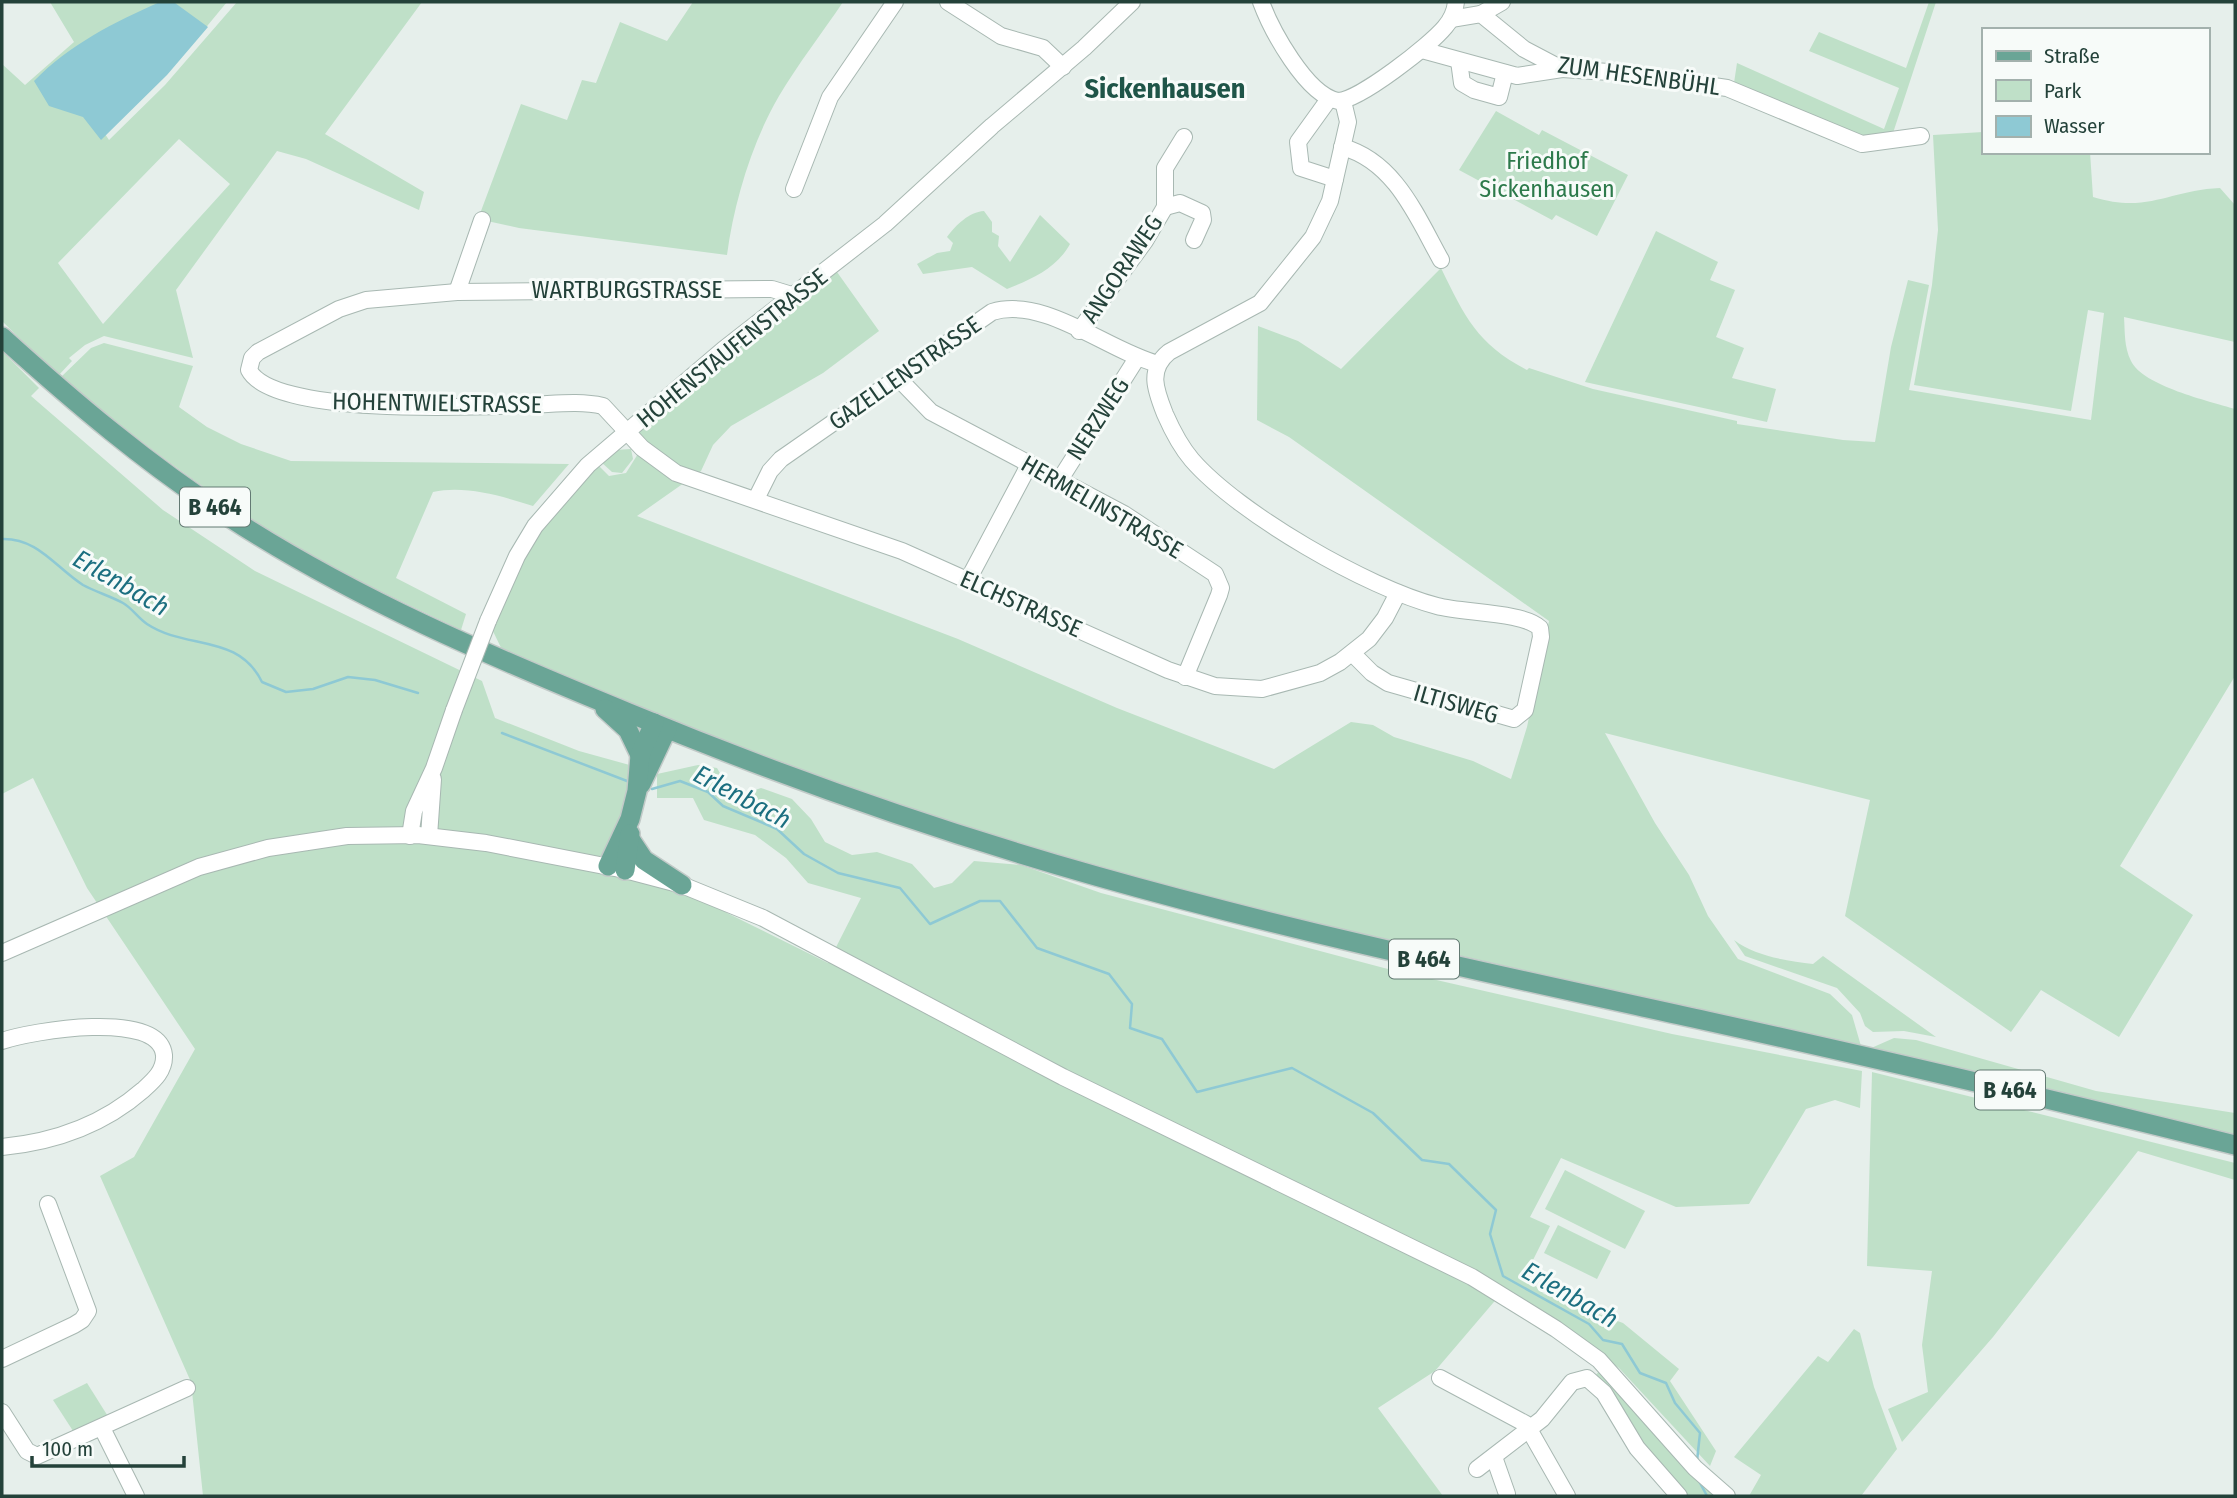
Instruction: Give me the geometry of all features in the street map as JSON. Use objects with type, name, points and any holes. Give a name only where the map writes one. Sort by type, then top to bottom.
[{"type":"main road","name":"B 464","points":[[2,337],[114,434],[249,529],[375,600],[584,695],[882,809],[1138,888],[1398,953],[1891,1062],[2235,1145]]},
{"type":"main road","points":[[584,695],[628,730],[646,759]]},
{"type":"main road","points":[[617,868],[646,759],[661,726]]},
{"type":"main road","points":[[617,868],[630,839],[630,819]]},
{"type":"main road","points":[[630,839],[644,860],[682,885]]},
{"type":"street","points":[[794,189],[830,97],[895,2]]},
{"type":"street","points":[[947,2],[1001,36],[1044,48],[1063,67]]},
{"type":"street","name":"HOHENSTAUFENSTRASSE","points":[[410,835],[414,811],[434,768],[488,621],[518,555],[545,511],[588,465],[724,349],[871,236],[992,126],[1063,67],[1132,2]]},
{"type":"street","points":[[1261,2],[1280,45],[1336,100],[1348,122],[1335,179],[1321,225],[1265,298],[1245,314],[1169,352],[1158,364],[1154,382],[1171,427],[1188,454],[1205,473],[1313,550],[1398,593]]},
{"type":"street","points":[[1335,179],[1301,169],[1298,142],[1336,100],[1422,50],[1454,11],[1481,14],[1502,2]]},
{"type":"street","name":"ZUM HESENBÜHL","points":[[1481,14],[1524,49],[1562,69],[1625,73],[1727,88],[1862,144],[1921,136]]},
{"type":"street","points":[[1422,50],[1525,76],[1562,69]]},
{"type":"street","points":[[1459,61],[1462,83],[1499,97],[1505,73]]},
{"type":"street","name":"ANGORAWEG","points":[[1079,331],[1145,242],[1164,206],[1165,168],[1184,137]]},
{"type":"street","points":[[1342,147],[1364,156],[1391,176],[1441,260]]},
{"type":"street","name":"ANGORAWEG","points":[[1164,206],[1180,203],[1202,213],[1203,220],[1194,240]]},
{"type":"street","points":[[457,292],[482,220]]},
{"type":"street","name":"WARTBURGSTRASSE","points":[[249,365],[252,358],[267,347],[350,305],[386,297],[457,292],[772,289],[795,296]]},
{"type":"street","name":"GAZELLENSTRASSE","points":[[756,499],[770,471],[781,459],[899,379],[975,322],[1002,309],[1037,311],[1137,358],[1158,364]]},
{"type":"street","name":"NERZWEG","points":[[1059,481],[1137,358]]},
{"type":"street","name":"HOHENTWIELSTRASSE","points":[[249,365],[250,374],[258,381],[278,391],[313,401],[473,406],[594,404],[610,412],[626,433]]},
{"type":"street","name":"HERMELINSTRASSE","points":[[899,379],[931,412],[1124,514],[1210,570],[1219,580],[1221,587],[1217,604],[1185,677]]},
{"type":"street","name":"ELCHSTRASSE","points":[[626,433],[667,469],[895,548],[1185,677],[1224,688],[1262,689],[1307,679],[1352,653],[1377,629],[1398,593]]},
{"type":"street","points":[[968,580],[1029,465]]},
{"type":"street","name":"ILTISWEG","points":[[1352,653],[1372,673],[1388,684],[1514,719],[1522,715],[1541,646],[1540,628],[1526,619],[1446,608],[1398,593]]},
{"type":"street","name":"HOHENSTAUFENSTRASSE","points":[[429,836],[434,768]]},
{"type":"street","points":[[2,953],[156,884],[215,862],[276,847],[347,836],[429,836],[499,845],[617,868],[682,885],[763,918],[1055,1073],[1472,1277],[1589,1352],[1623,1385],[1702,1475],[1727,1496]]},
{"type":"street","points":[[2,1041],[58,1029],[127,1030],[153,1037],[159,1043],[164,1057],[161,1070],[152,1082],[97,1121],[50,1139],[2,1147]]},
{"type":"street","points":[[2,1359],[74,1325],[88,1311],[48,1204]]},
{"type":"street","points":[[1440,1378],[1519,1418],[1530,1430],[1567,1496]]},
{"type":"street","points":[[1477,1469],[1530,1430],[1572,1382],[1587,1378],[1604,1393],[1643,1455],[1679,1496]]},
{"type":"street","points":[[2,1412],[32,1455],[42,1455],[187,1388]]},
{"type":"street","points":[[102,1428],[134,1495]]},
{"type":"street","points":[[1643,1455],[1667,1435]]},
{"type":"street","points":[[1494,1457],[1507,1494]]},
{"type":"green space","points":[[50,2],[227,2],[184,54],[105,134],[109,140],[165,85],[237,2],[422,2],[325,134],[424,192],[419,210],[306,159],[277,151],[176,290],[193,358],[104,336],[85,345],[69,358],[72,361],[58,376],[2,321],[2,64],[25,85],[74,42]],"holes":[[[179,139],[230,184],[103,324],[58,263]]]},
{"type":"green space","points":[[693,2],[843,2],[786,84],[760,133],[739,194],[727,255],[519,228],[478,219],[521,104],[567,120],[582,80],[596,83],[620,22],[667,41]]},
{"type":"green space","points":[[1929,2],[1936,2],[1892,136],[1871,139],[1734,83],[1737,63],[1884,129],[1899,88],[1809,51],[1819,32],[1906,68]]},
{"type":"green space","name":"Friedhof Sickenhausen","points":[[1496,111],[1539,135],[1542,130],[1628,175],[1597,236],[1556,215],[1552,220],[1459,170]]},
{"type":"green space","points":[[1982,132],[1982,154],[2090,154],[2093,197],[2112,202],[2144,202],[2220,188],[2235,205],[2235,342],[2124,317],[2127,350],[2138,370],[2162,385],[2235,409],[2235,676],[2120,866],[2193,915],[2119,1037],[2041,990],[2011,1032],[1845,916],[1870,800],[1605,733],[1655,823],[1689,875],[1708,916],[1738,959],[1830,994],[1852,1015],[1861,1046],[1054,864],[508,662],[488,621],[509,573],[593,460],[609,476],[626,473],[641,449],[626,433],[724,349],[837,272],[879,331],[823,373],[731,426],[713,445],[701,471],[637,516],[958,639],[1117,708],[1274,769],[1351,722],[1373,725],[1394,737],[1473,761],[1511,779],[1527,727],[1549,621],[1289,437],[1257,420],[1258,326],[1298,341],[1341,369],[1441,268],[1474,328],[1496,350],[1527,370],[1529,368],[1593,389],[1737,421],[1737,424],[1843,440],[1875,442],[1891,347],[1908,280],[1929,285],[1909,390],[2091,420],[2104,313],[2088,310],[2071,411],[1914,385],[1932,285],[1938,230],[1933,135]]},
{"type":"green space","points":[[984,211],[992,222],[992,232],[999,236],[998,246],[1010,262],[1040,215],[1070,244],[1051,266],[1007,289],[972,267],[923,274],[917,264],[937,253],[950,251],[953,243],[947,237],[951,232],[968,217]]},
{"type":"green space","points":[[1656,231],[1718,262],[1710,280],[1735,290],[1716,337],[1744,348],[1732,378],[1776,389],[1767,422],[1585,382]]},
{"type":"green space","points":[[104,343],[193,366],[179,407],[207,427],[241,444],[291,461],[569,464],[533,506],[471,491],[433,492],[396,578],[466,614],[461,630],[332,567],[261,525],[159,454],[61,377],[91,348]]},
{"type":"green space","points":[[2,351],[39,388],[31,396],[163,510],[255,571],[482,681],[495,718],[579,751],[644,769],[610,859],[682,885],[727,913],[828,963],[861,898],[808,883],[786,858],[755,835],[704,820],[693,798],[657,798],[657,774],[698,765],[717,768],[734,797],[761,788],[792,799],[811,819],[825,842],[852,855],[877,852],[912,864],[934,888],[952,883],[974,861],[1021,865],[1101,893],[1384,968],[1672,1034],[1862,1071],[1860,1108],[1835,1100],[1806,1109],[1749,1204],[1676,1207],[1561,1158],[1530,1217],[1550,1226],[1525,1276],[1544,1294],[1623,1323],[1679,1369],[1670,1381],[1716,1451],[1710,1466],[1619,1368],[1576,1337],[1499,1296],[1435,1371],[1378,1408],[1443,1496],[203,1496],[191,1382],[100,1176],[134,1157],[195,1049],[87,888],[33,778],[2,794]]},
{"type":"green space","points":[[631,449],[633,459],[622,473],[612,472],[600,461],[616,450]]},
{"type":"green space","points":[[1734,940],[1761,954],[1793,961],[1813,964],[1823,956],[1936,1037],[1904,1031],[1873,1032],[1865,1026],[1860,1013],[1837,988],[1745,956]]},
{"type":"green space","points":[[1894,1038],[1916,1040],[2096,1091],[2235,1113],[2235,1139],[1869,1049]]},
{"type":"green space","points":[[1872,1072],[2235,1163],[2235,1180],[2138,1151],[1993,1337],[1902,1442],[1888,1409],[1928,1392],[1922,1345],[1932,1271],[1867,1266]]},
{"type":"green space","points":[[1565,1170],[1645,1211],[1625,1249],[1545,1209]]},
{"type":"green space","points":[[1558,1225],[1611,1251],[1597,1279],[1544,1253]]},
{"type":"green space","points":[[1854,1329],[1860,1333],[1874,1387],[1897,1449],[1861,1496],[1749,1496],[1761,1475],[1734,1457],[1818,1356],[1828,1362]]},
{"type":"green space","points":[[1601,1369],[1719,1496],[1686,1496],[1635,1433],[1595,1376]]},
{"type":"green space","points":[[87,1383],[109,1418],[75,1434],[53,1400]]},
{"type":"water","points":[[160,2],[175,3],[208,27],[167,75],[101,140],[83,117],[49,106],[34,81],[77,45]]},
{"type":"waterway","name":"Erlenbach","points":[[2,539],[15,540],[36,548],[83,585],[123,603],[147,624],[162,632],[210,644],[239,656],[252,667],[262,682],[286,692],[313,689],[348,677],[375,680],[418,693]]},
{"type":"waterway","name":"Erlenbach","points":[[502,733],[627,781]]},
{"type":"waterway","name":"Erlenbach","points":[[652,789],[680,781],[708,792],[723,806],[777,829],[804,854],[838,873],[900,888],[930,924],[980,901],[1000,901],[1037,948],[1109,974],[1132,1004],[1130,1028],[1162,1039],[1197,1092],[1292,1068],[1373,1113],[1422,1160],[1449,1164],[1496,1210],[1490,1234],[1503,1276],[1589,1324],[1603,1340],[1622,1344],[1640,1373],[1666,1383],[1675,1403],[1700,1433],[1697,1461]]},
{"type":"waterway","name":"Erlenbach","points":[[1699,1481],[1707,1496]]},
{"type":"district","name":"Sickenhausen","points":[[1165,88]]}]
